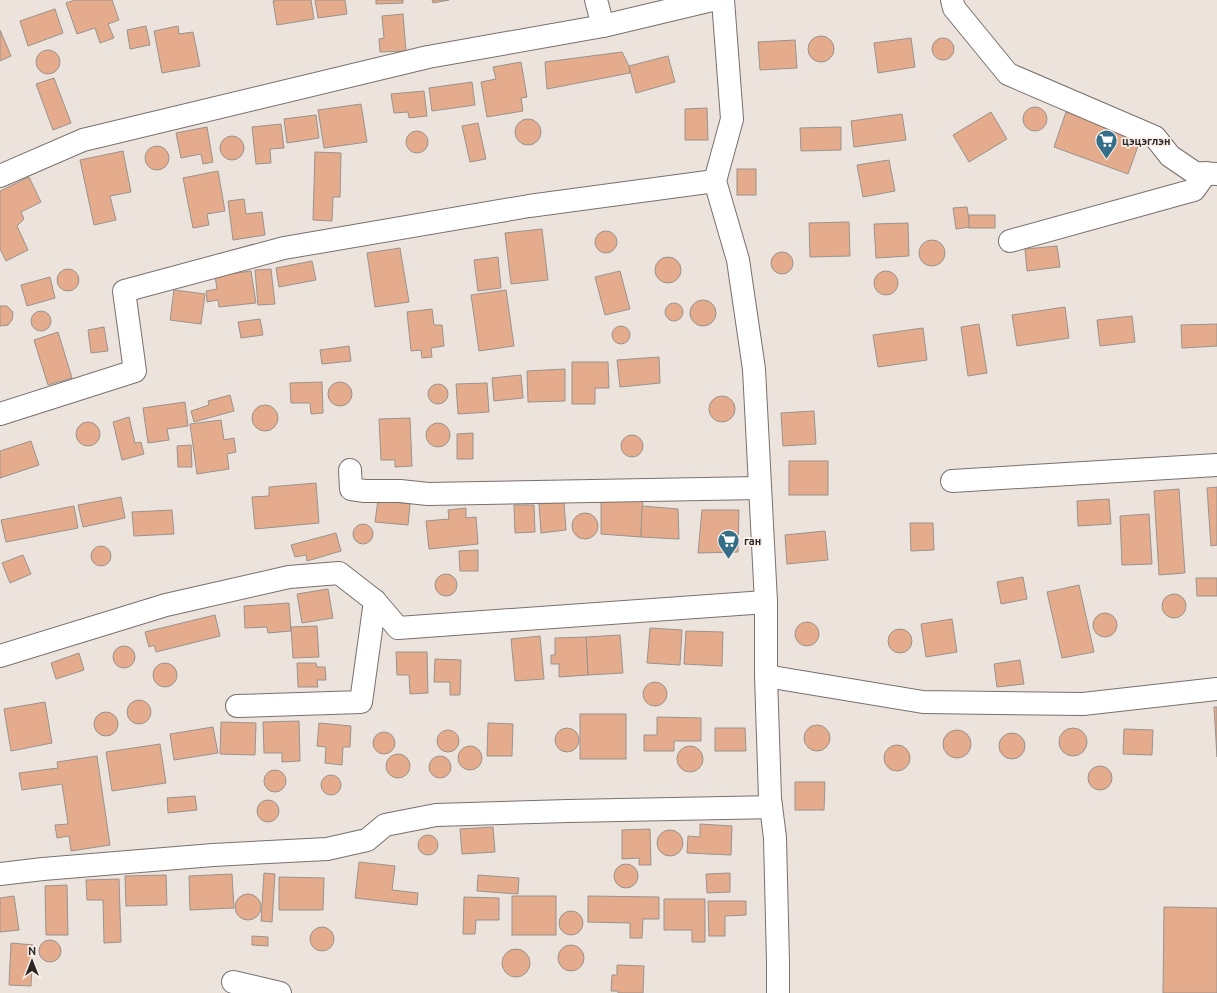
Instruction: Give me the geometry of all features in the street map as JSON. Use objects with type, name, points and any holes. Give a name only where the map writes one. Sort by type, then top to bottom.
[{"type":"street","points":[[596,0],[603,26]]},
{"type":"street","points":[[0,176],[82,140],[428,57],[603,26],[712,0]]},
{"type":"street","points":[[723,0],[732,119],[715,181],[738,260],[754,369],[766,602],[766,676],[771,807],[775,838],[778,993]]},
{"type":"street","points":[[952,0],[954,8],[1008,74],[1155,138],[1170,156],[1195,173],[1212,173]]},
{"type":"street","points":[[1010,241],[1194,190],[1212,173]]},
{"type":"street","points":[[0,414],[135,371],[124,291],[284,248],[529,206],[715,181]]},
{"type":"street","points":[[952,481],[1217,465]]},
{"type":"street","points":[[350,470],[351,489],[365,492],[400,491],[428,494],[760,488]]},
{"type":"street","points":[[0,656],[166,605],[289,577],[339,573],[375,601],[398,628],[766,602]]},
{"type":"street","points":[[237,706],[361,702],[375,601]]},
{"type":"street","points":[[766,676],[923,702],[1083,704],[1217,689]]},
{"type":"street","points":[[0,874],[43,869],[206,856],[327,849],[366,840],[385,825],[436,815],[771,807]]},
{"type":"street","points":[[232,982],[280,993]]},
{"type":"building","points":[[75,0],[112,0],[119,20],[108,24],[114,38],[100,43],[95,28],[77,34],[66,3]]},
{"type":"building","points":[[311,0],[314,19],[277,25],[273,1]]},
{"type":"building","points":[[315,0],[345,0],[347,14],[318,18]]},
{"type":"building","points":[[376,0],[403,0],[403,3],[376,4]]},
{"type":"building","points":[[432,0],[449,0],[433,3]]},
{"type":"building","points":[[55,9],[63,33],[28,46],[20,21]]},
{"type":"building","points":[[403,14],[406,51],[380,52],[379,39],[384,38],[382,16]]},
{"type":"building","points":[[146,26],[150,45],[130,49],[127,30]]},
{"type":"building","points":[[178,26],[179,34],[193,32],[200,66],[162,73],[154,31]]},
{"type":"building","points":[[0,30],[11,56],[0,61]]},
{"type":"building","points":[[821,36],[830,40],[834,49],[830,58],[821,62],[812,58],[808,49],[812,40]]},
{"type":"building","points":[[911,38],[915,67],[878,73],[874,43]]},
{"type":"building","points":[[943,38],[951,41],[954,49],[951,57],[943,60],[935,57],[932,49],[935,41]]},
{"type":"building","points":[[795,40],[797,68],[760,70],[758,42]]},
{"type":"building","points":[[48,50],[56,54],[60,62],[56,70],[48,74],[40,70],[36,62],[40,54]]},
{"type":"building","points":[[622,52],[629,66],[630,73],[547,89],[545,62]]},
{"type":"building","points":[[668,56],[675,82],[636,93],[629,66]]},
{"type":"building","points":[[521,62],[527,97],[521,98],[523,111],[487,117],[481,82],[496,79],[493,67]]},
{"type":"building","points":[[54,78],[71,123],[53,130],[36,84]]},
{"type":"building","points":[[472,82],[475,105],[432,111],[429,88]]},
{"type":"building","points":[[424,91],[427,116],[409,118],[408,112],[394,113],[391,94]]},
{"type":"building","points":[[361,104],[367,142],[324,148],[318,110]]},
{"type":"building","points":[[1035,107],[1040,108],[1046,114],[1046,124],[1040,130],[1035,131],[1030,130],[1024,124],[1023,119],[1024,114],[1030,108]]},
{"type":"building","points":[[707,108],[708,140],[685,140],[685,109]]},
{"type":"building","points":[[991,112],[1007,139],[969,162],[953,135]]},
{"type":"building","points":[[1066,112],[1141,138],[1128,174],[1054,147]]},
{"type":"building","points":[[902,114],[906,140],[854,147],[851,121]]},
{"type":"building","points":[[316,115],[319,138],[287,143],[284,119]]},
{"type":"building","points":[[528,119],[537,123],[541,132],[537,141],[528,145],[519,141],[515,132],[519,123]]},
{"type":"building","points":[[478,123],[486,159],[470,162],[462,126]]},
{"type":"building","points":[[281,124],[284,148],[270,149],[271,163],[256,164],[252,127]]},
{"type":"building","points":[[207,127],[213,162],[203,164],[201,154],[181,158],[176,133]]},
{"type":"building","points":[[841,127],[841,150],[801,151],[800,128]]},
{"type":"building","points":[[417,131],[425,134],[428,142],[425,150],[417,153],[409,150],[406,142],[409,134]]},
{"type":"building","points":[[232,136],[241,139],[244,148],[241,157],[232,160],[223,157],[220,148],[223,139]]},
{"type":"building","points":[[157,146],[162,147],[168,153],[168,163],[162,169],[157,170],[152,169],[146,163],[145,158],[146,153],[152,147]]},
{"type":"building","points":[[123,151],[131,192],[110,196],[116,220],[94,225],[80,160]]},
{"type":"building","points":[[315,152],[341,153],[340,197],[333,197],[332,221],[313,220]]},
{"type":"building","points":[[889,160],[895,191],[863,197],[857,165]]},
{"type":"building","points":[[737,169],[756,169],[756,195],[737,195]]},
{"type":"building","points":[[218,171],[225,211],[207,214],[209,225],[193,228],[183,178]]},
{"type":"building","points":[[29,177],[41,202],[21,212],[24,219],[17,226],[28,250],[6,261],[0,249],[0,191]]},
{"type":"building","points":[[244,199],[246,214],[262,212],[265,235],[233,240],[228,201]]},
{"type":"building","points":[[967,207],[970,227],[956,229],[953,208]]},
{"type":"building","points":[[969,215],[995,215],[995,228],[969,228]]},
{"type":"building","points":[[849,222],[850,256],[810,257],[809,223]]},
{"type":"building","points":[[908,223],[909,256],[876,258],[874,224]]},
{"type":"building","points":[[542,229],[548,280],[511,284],[505,233]]},
{"type":"building","points":[[606,231],[614,234],[617,242],[614,250],[606,253],[598,250],[595,242],[598,234]]},
{"type":"building","points":[[932,240],[941,244],[945,253],[941,262],[932,266],[923,262],[919,253],[923,244]]},
{"type":"building","points":[[1057,246],[1060,267],[1027,271],[1025,249]]},
{"type":"building","points":[[400,248],[409,302],[375,307],[367,253]]},
{"type":"building","points":[[782,252],[790,255],[793,263],[790,271],[782,274],[774,271],[771,263],[774,255]]},
{"type":"building","points":[[498,257],[501,288],[478,291],[474,260]]},
{"type":"building","points":[[668,257],[677,261],[681,270],[677,279],[668,283],[659,279],[655,270],[659,261]]},
{"type":"building","points":[[312,261],[316,280],[279,287],[276,268]]},
{"type":"building","points":[[68,269],[76,272],[79,280],[76,288],[68,291],[60,288],[57,280],[60,272]]},
{"type":"building","points":[[271,269],[275,304],[258,305],[255,270]]},
{"type":"building","points":[[251,271],[256,303],[219,307],[218,300],[207,302],[206,291],[217,289],[215,276]]},
{"type":"building","points":[[620,271],[630,309],[605,315],[595,277]]},
{"type":"building","points":[[886,271],[895,274],[898,283],[895,292],[886,295],[877,292],[874,283],[877,274]]},
{"type":"building","points":[[50,277],[55,298],[27,306],[21,285]]},
{"type":"building","points":[[174,290],[205,294],[201,324],[170,320]]},
{"type":"building","points":[[506,290],[514,346],[479,351],[471,295]]},
{"type":"building","points":[[703,300],[712,304],[716,313],[712,322],[703,326],[694,322],[690,313],[694,304]]},
{"type":"building","points":[[674,303],[680,306],[683,312],[680,318],[674,321],[668,318],[665,312],[668,306]]},
{"type":"building","points":[[0,306],[7,306],[12,311],[12,320],[8,325],[0,326]]},
{"type":"building","points":[[1065,307],[1069,338],[1017,346],[1012,315]]},
{"type":"building","points":[[432,309],[434,325],[442,325],[444,346],[431,348],[432,357],[422,358],[421,350],[411,351],[407,312]]},
{"type":"building","points":[[37,311],[45,311],[51,317],[51,325],[45,331],[37,331],[31,325],[31,317]]},
{"type":"building","points":[[1132,316],[1135,342],[1100,346],[1097,320]]},
{"type":"building","points":[[260,319],[263,335],[241,338],[238,322]]},
{"type":"building","points":[[979,324],[987,373],[968,376],[961,327]]},
{"type":"building","points":[[1217,324],[1217,346],[1182,348],[1181,325]]},
{"type":"building","points":[[621,326],[627,329],[630,335],[627,341],[621,344],[615,341],[612,335],[615,329]]},
{"type":"building","points":[[104,327],[108,351],[91,353],[88,330]]},
{"type":"building","points":[[923,328],[927,360],[878,367],[873,335]]},
{"type":"building","points":[[58,332],[72,378],[48,385],[34,340]]},
{"type":"building","points":[[349,346],[351,361],[322,364],[320,350]]},
{"type":"building","points":[[659,357],[660,383],[620,387],[617,360]]},
{"type":"building","points":[[572,362],[608,362],[609,388],[595,388],[595,404],[572,404]]},
{"type":"building","points":[[565,369],[565,401],[528,402],[527,371]]},
{"type":"building","points":[[521,375],[523,398],[494,401],[492,378]]},
{"type":"building","points":[[322,382],[323,413],[311,414],[310,403],[291,403],[290,383]]},
{"type":"building","points":[[340,382],[345,383],[351,389],[351,399],[345,405],[340,406],[335,405],[329,399],[328,394],[329,389],[335,383]]},
{"type":"building","points":[[487,383],[489,412],[458,414],[456,384]]},
{"type":"building","points":[[438,384],[445,387],[448,394],[445,401],[438,404],[431,401],[428,394],[431,387]]},
{"type":"building","points":[[230,395],[234,411],[194,422],[191,411],[209,405],[208,401]]},
{"type":"building","points":[[722,396],[731,400],[735,409],[731,418],[722,422],[713,418],[709,409],[713,400]]},
{"type":"building","points":[[185,402],[188,426],[167,429],[169,440],[148,443],[143,408]]},
{"type":"building","points":[[265,405],[274,409],[278,418],[274,427],[265,431],[256,427],[252,418],[256,409]]},
{"type":"building","points":[[814,411],[816,444],[783,446],[781,413]]},
{"type":"building","points":[[129,417],[135,443],[141,442],[144,454],[122,460],[113,422]]},
{"type":"building","points":[[410,418],[412,466],[395,467],[395,460],[381,460],[379,419]]},
{"type":"building","points":[[221,420],[224,440],[234,438],[236,452],[227,454],[229,469],[197,474],[190,424]]},
{"type":"building","points":[[88,422],[97,425],[100,434],[97,443],[88,446],[79,443],[76,434],[79,425]]},
{"type":"building","points":[[438,423],[443,424],[449,430],[449,440],[443,446],[438,447],[433,446],[427,440],[426,435],[427,430],[433,424]]},
{"type":"building","points":[[473,433],[473,459],[457,459],[457,434]]},
{"type":"building","points":[[632,435],[640,438],[643,446],[640,454],[632,457],[624,454],[621,446],[624,438]]},
{"type":"building","points":[[31,441],[39,465],[0,478],[0,451]]},
{"type":"building","points":[[191,445],[192,467],[178,467],[177,446]]},
{"type":"building","points":[[789,461],[828,461],[828,495],[789,495]]},
{"type":"building","points":[[316,483],[319,523],[255,529],[252,497],[269,496],[269,487]]},
{"type":"building","points":[[1217,487],[1217,545],[1211,546],[1207,488]]},
{"type":"building","points":[[1179,489],[1185,573],[1159,575],[1154,491]]},
{"type":"building","points":[[121,497],[125,518],[83,527],[78,505]]},
{"type":"building","points":[[601,497],[643,497],[641,537],[601,534]]},
{"type":"building","points":[[1109,499],[1111,524],[1078,526],[1077,501]]},
{"type":"building","points":[[378,500],[410,504],[408,525],[375,522]]},
{"type":"building","points":[[564,502],[566,530],[541,533],[539,504]]},
{"type":"building","points":[[514,505],[534,505],[535,532],[515,533]]},
{"type":"building","points":[[74,506],[78,528],[6,542],[1,520]]},
{"type":"building","points":[[642,506],[678,509],[679,539],[641,537]]},
{"type":"building","points":[[466,508],[466,518],[476,517],[478,544],[429,549],[426,521],[449,519],[448,510]]},
{"type":"building","points":[[172,510],[174,534],[134,536],[132,512]]},
{"type":"building","points":[[702,510],[739,510],[738,552],[698,553]]},
{"type":"building","points":[[585,513],[594,517],[598,526],[594,535],[585,539],[576,535],[572,526],[576,517]]},
{"type":"building","points":[[1149,514],[1152,564],[1122,565],[1120,516]]},
{"type":"building","points":[[910,523],[933,523],[934,550],[911,551]]},
{"type":"building","points":[[363,524],[370,527],[373,534],[370,541],[363,544],[356,541],[353,534],[356,527]]},
{"type":"building","points":[[825,531],[828,560],[787,564],[785,535]]},
{"type":"building","points":[[336,533],[341,551],[307,561],[306,555],[295,557],[291,545]]},
{"type":"building","points":[[97,546],[105,546],[111,552],[111,560],[105,566],[97,566],[91,560],[91,552]]},
{"type":"building","points":[[478,550],[478,571],[460,571],[459,551]]},
{"type":"building","points":[[23,555],[31,574],[10,583],[2,563]]},
{"type":"building","points":[[446,574],[454,577],[457,585],[454,593],[446,596],[438,593],[435,585],[438,577]]},
{"type":"building","points":[[1023,577],[1027,599],[1001,604],[997,582]]},
{"type":"building","points":[[1196,578],[1217,578],[1217,596],[1197,596]]},
{"type":"building","points":[[1079,585],[1094,652],[1062,658],[1047,592]]},
{"type":"building","points":[[328,589],[333,618],[302,623],[297,594]]},
{"type":"building","points":[[1174,594],[1183,597],[1186,606],[1183,615],[1174,618],[1165,615],[1162,606],[1165,597]]},
{"type":"building","points":[[289,603],[291,631],[268,633],[267,627],[245,628],[244,606]]},
{"type":"building","points":[[1105,613],[1114,616],[1117,625],[1114,634],[1105,637],[1096,634],[1093,625],[1096,616]]},
{"type":"building","points":[[215,615],[220,636],[156,652],[154,645],[149,647],[145,632]]},
{"type":"building","points":[[952,619],[957,652],[926,657],[921,624]]},
{"type":"building","points":[[807,622],[816,625],[819,634],[816,643],[807,646],[798,643],[795,634],[798,625]]},
{"type":"building","points":[[317,626],[319,657],[293,658],[291,627]]},
{"type":"building","points":[[650,628],[682,630],[680,665],[647,663]]},
{"type":"building","points":[[900,629],[909,632],[912,641],[909,650],[900,653],[891,650],[888,641],[891,632]]},
{"type":"building","points":[[686,631],[723,632],[722,666],[684,664]]},
{"type":"building","points":[[620,635],[623,673],[588,675],[586,637]]},
{"type":"building","points":[[540,636],[544,679],[515,681],[511,639]]},
{"type":"building","points":[[586,637],[588,675],[559,677],[559,664],[551,664],[551,655],[555,655],[555,638]]},
{"type":"building","points":[[120,646],[128,646],[135,653],[135,661],[128,668],[120,668],[113,661],[113,653]]},
{"type":"building","points":[[396,652],[427,652],[428,693],[410,694],[409,675],[397,675]]},
{"type":"building","points":[[79,653],[84,670],[56,679],[51,663]]},
{"type":"building","points":[[435,659],[461,660],[460,695],[450,695],[450,682],[434,682]]},
{"type":"building","points":[[1020,660],[1024,684],[997,687],[994,664]]},
{"type":"building","points":[[165,663],[173,667],[177,675],[173,683],[165,687],[157,683],[153,675],[157,667]]},
{"type":"building","points":[[297,663],[316,663],[317,667],[325,667],[326,680],[317,680],[318,687],[298,687]]},
{"type":"building","points":[[655,682],[664,685],[667,694],[664,703],[655,706],[646,703],[643,694],[646,685]]},
{"type":"building","points":[[139,700],[147,704],[151,712],[147,720],[139,724],[131,720],[127,712],[131,704]]},
{"type":"building","points":[[45,702],[52,743],[11,751],[4,709]]},
{"type":"building","points":[[1214,707],[1217,707],[1217,757]]},
{"type":"building","points":[[106,712],[114,716],[118,724],[114,732],[106,736],[98,732],[94,724],[98,716]]},
{"type":"building","points":[[580,714],[626,714],[626,759],[580,759]]},
{"type":"building","points":[[657,717],[701,718],[701,741],[674,741],[674,751],[644,751],[644,735],[657,735]]},
{"type":"building","points":[[299,721],[300,761],[282,762],[282,753],[264,753],[263,722]]},
{"type":"building","points":[[221,722],[256,723],[255,755],[220,754]]},
{"type":"building","points":[[319,723],[351,726],[350,747],[343,747],[342,765],[325,763],[326,747],[317,746]]},
{"type":"building","points":[[488,723],[513,724],[512,756],[487,756]]},
{"type":"building","points":[[817,725],[826,729],[830,738],[826,747],[817,751],[808,747],[804,738],[808,729]]},
{"type":"building","points":[[213,727],[218,753],[174,760],[170,734]]},
{"type":"building","points":[[567,728],[576,731],[579,740],[576,749],[567,752],[558,749],[555,740],[558,731]]},
{"type":"building","points":[[715,728],[745,728],[746,751],[715,751]]},
{"type":"building","points":[[1073,728],[1079,729],[1083,732],[1086,736],[1086,748],[1083,752],[1079,755],[1073,756],[1067,755],[1063,752],[1060,748],[1059,742],[1060,736],[1063,732],[1067,729]]},
{"type":"building","points":[[1124,729],[1153,730],[1152,755],[1123,754]]},
{"type":"building","points":[[444,730],[452,730],[459,737],[459,745],[452,752],[444,752],[437,745],[437,737]]},
{"type":"building","points":[[957,730],[967,734],[971,744],[967,754],[957,758],[947,754],[943,744],[947,734]]},
{"type":"building","points":[[380,732],[388,732],[395,739],[395,747],[388,754],[380,754],[373,747],[373,739]]},
{"type":"building","points":[[1012,733],[1021,737],[1025,746],[1021,755],[1012,759],[1003,755],[999,746],[1003,737]]},
{"type":"building","points":[[160,744],[166,783],[112,791],[106,752]]},
{"type":"building","points":[[897,745],[906,749],[910,758],[906,767],[897,771],[888,767],[884,758],[888,749]]},
{"type":"building","points":[[470,746],[478,750],[482,758],[478,766],[470,770],[462,766],[458,758],[462,750]]},
{"type":"building","points":[[690,746],[700,749],[703,759],[700,769],[690,772],[680,769],[677,759],[680,749]]},
{"type":"building","points":[[398,754],[406,758],[410,766],[406,774],[398,778],[390,774],[386,766],[390,758]]},
{"type":"building","points":[[97,756],[110,845],[71,851],[69,836],[57,838],[55,825],[68,824],[62,784],[22,790],[19,773],[58,768],[57,762]]},
{"type":"building","points":[[436,756],[444,756],[451,763],[451,771],[444,778],[436,778],[429,771],[429,763]]},
{"type":"building","points":[[1100,766],[1109,769],[1112,778],[1109,787],[1100,790],[1091,787],[1088,778],[1091,769]]},
{"type":"building","points":[[271,770],[279,770],[286,777],[286,785],[279,792],[271,792],[264,785],[264,777]]},
{"type":"building","points":[[327,775],[335,775],[341,781],[341,789],[335,795],[327,795],[321,789],[321,781]]},
{"type":"building","points":[[795,782],[825,782],[824,810],[795,810]]},
{"type":"building","points":[[195,796],[197,810],[168,813],[167,798]]},
{"type":"building","points":[[264,800],[272,800],[279,807],[279,815],[272,822],[264,822],[257,815],[257,807]]},
{"type":"building","points":[[700,824],[732,826],[731,855],[687,853],[688,836],[700,837]]},
{"type":"building","points":[[493,827],[495,852],[462,854],[460,829]]},
{"type":"building","points":[[650,829],[651,865],[639,865],[639,858],[622,859],[622,830]]},
{"type":"building","points":[[670,830],[679,834],[683,843],[679,852],[670,856],[661,852],[657,843],[661,834]]},
{"type":"building","points":[[428,835],[435,838],[438,845],[435,852],[428,855],[421,852],[418,845],[421,838]]},
{"type":"building","points":[[359,862],[395,866],[392,890],[418,893],[417,905],[355,898]]},
{"type":"building","points":[[626,864],[635,867],[638,876],[635,885],[626,888],[617,885],[614,876],[617,867]]},
{"type":"building","points":[[264,873],[275,874],[272,922],[261,921]]},
{"type":"building","points":[[730,873],[730,892],[707,893],[706,874]]},
{"type":"building","points":[[232,874],[234,908],[190,910],[189,876]]},
{"type":"building","points":[[166,875],[167,905],[126,906],[125,876]]},
{"type":"building","points":[[478,875],[519,878],[518,894],[477,891]]},
{"type":"building","points":[[279,877],[324,878],[323,910],[279,910]]},
{"type":"building","points":[[119,879],[121,942],[104,943],[103,900],[87,900],[86,880]]},
{"type":"building","points":[[67,885],[68,935],[46,935],[45,886]]},
{"type":"building","points":[[248,894],[257,898],[261,907],[257,916],[248,920],[239,916],[235,907],[239,898]]},
{"type":"building","points":[[14,896],[19,930],[0,932],[0,898]]},
{"type":"building","points":[[512,896],[556,896],[556,935],[512,935]]},
{"type":"building","points":[[588,896],[659,897],[659,919],[643,919],[642,938],[630,938],[630,923],[588,922]]},
{"type":"building","points":[[464,897],[499,898],[499,920],[476,920],[475,934],[463,934]]},
{"type":"building","points":[[664,899],[705,899],[705,942],[692,942],[692,930],[664,930]]},
{"type":"building","points":[[708,901],[746,901],[746,915],[725,916],[725,936],[709,936]]},
{"type":"building","points":[[1164,907],[1217,908],[1217,993],[1163,993]]},
{"type":"building","points":[[571,911],[580,914],[583,923],[580,932],[571,935],[562,932],[559,923],[562,914]]},
{"type":"building","points":[[322,927],[327,928],[333,934],[333,944],[327,950],[322,951],[317,950],[311,944],[310,939],[311,934],[317,928]]},
{"type":"building","points":[[252,936],[268,937],[268,946],[252,945]]},
{"type":"building","points":[[46,940],[54,940],[61,947],[61,955],[54,962],[46,962],[39,955],[39,947]]},
{"type":"building","points":[[11,943],[33,945],[31,986],[9,985]]},
{"type":"building","points":[[571,945],[580,949],[584,958],[580,967],[571,971],[562,967],[558,958],[562,949]]},
{"type":"building","points":[[516,949],[526,953],[530,963],[526,973],[516,977],[506,973],[502,963],[506,953]]},
{"type":"building","points":[[617,965],[644,966],[643,993],[618,993],[618,991],[611,991],[612,975],[617,975]]},
{"type":"place","name":"цэцэглэн","points":[[1106,160]]},
{"type":"place","name":"ган","points":[[729,560]]}]
